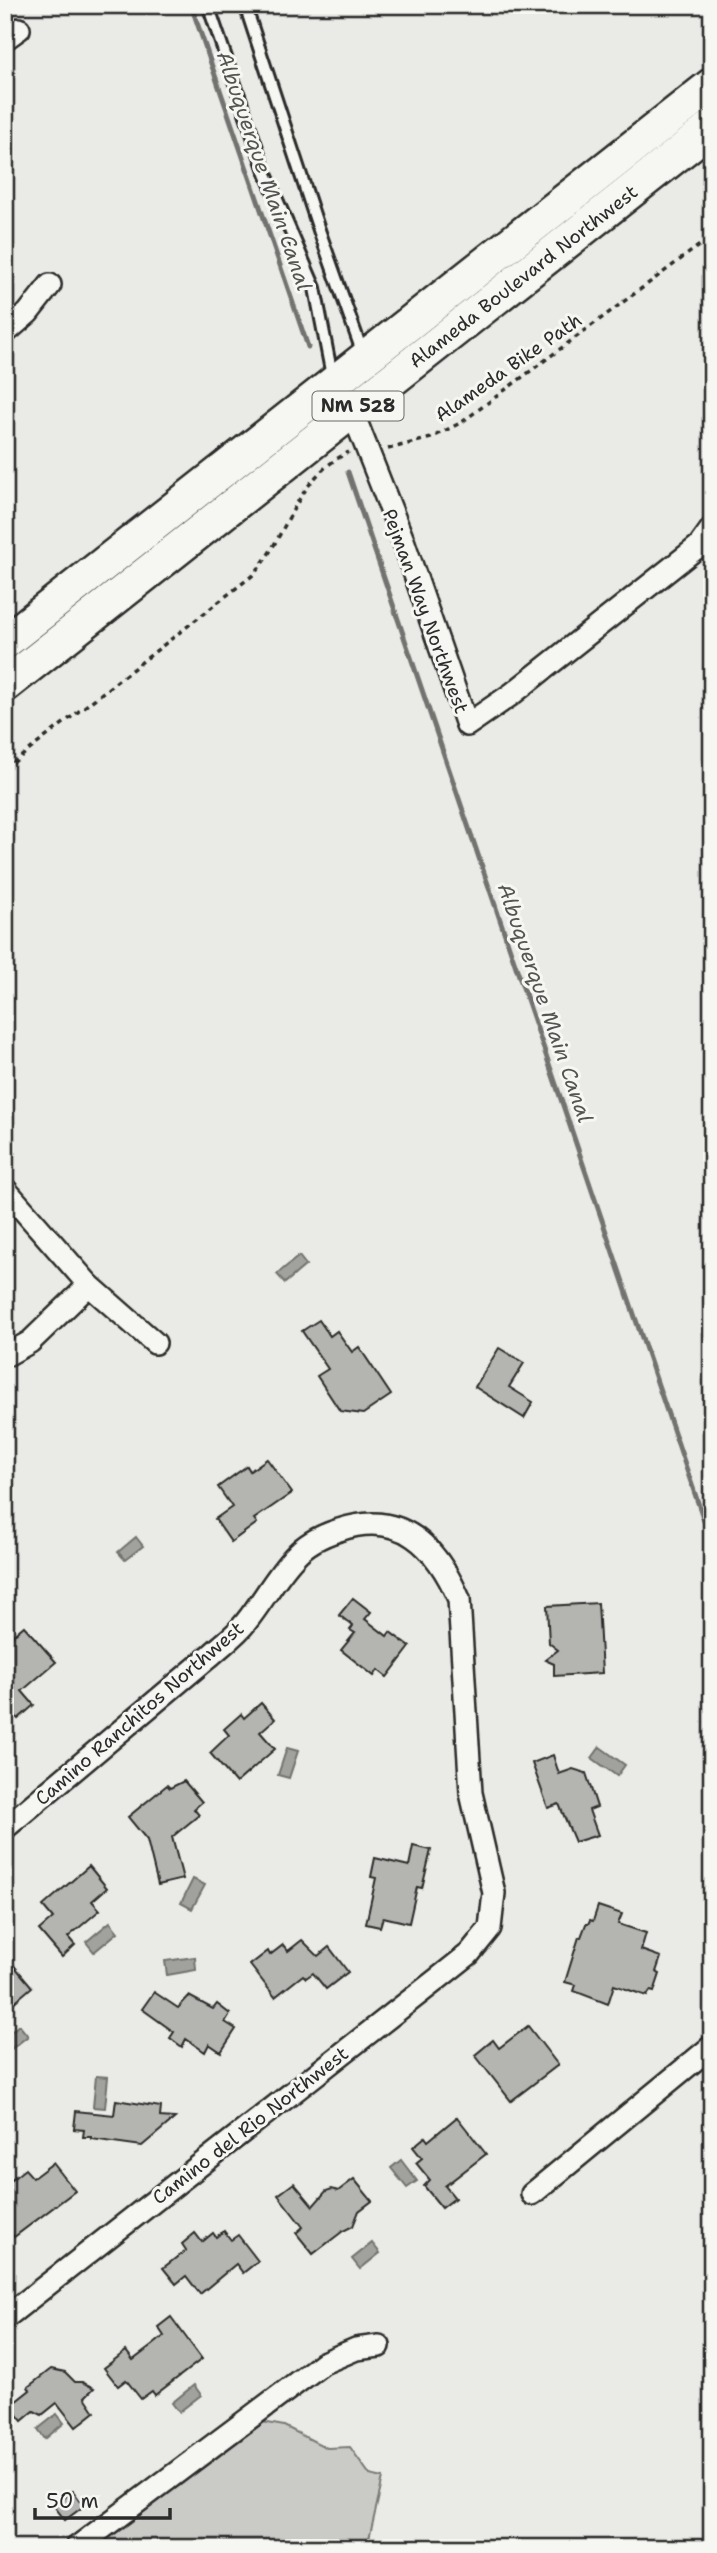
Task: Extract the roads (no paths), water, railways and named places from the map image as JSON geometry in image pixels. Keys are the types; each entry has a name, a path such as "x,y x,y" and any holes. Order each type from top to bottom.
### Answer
{"main road":[{"name":"Alameda Boulevard Northwest","path":"5,685 334,383 712,85"},
{"name":"Alameda Boulevard Northwest","path":"5,642 352,411 712,127"}],"street":[{"path":"5,333 28,313 50,285"},
{"path":"352,411 365,358"},
{"name":"Pejman Way Northwest","path":"352,411 403,540 467,725 512,694 699,547 712,528"},
{"path":"5,1189 89,1285 155,1343"},
{"path":"5,1356 30,1342 89,1285"},
{"name":"Camino Ranchitos Northwest","path":"5,1828 244,1625 294,1555 320,1536 352,1525 378,1525 405,1530 427,1546 447,1571 458,1599 471,1793 494,1893 490,1928"},
{"name":"Camino del Rio Northwest","path":"5,2318 440,1978 469,1954 490,1928"},
{"path":"532,2194 712,2046"},
{"path":"76,2548 323,2363 356,2349 379,2346"}],"lane":[{"path":"208,5 266,174 316,288 334,383"},
{"path":"245,5 315,219 365,358"}],"waterway":[{"name":"Albuquerque Main Canal","path":"191,5 308,347"},
{"name":"Albuquerque Main Canal","path":"348,472 712,1544"}]}
